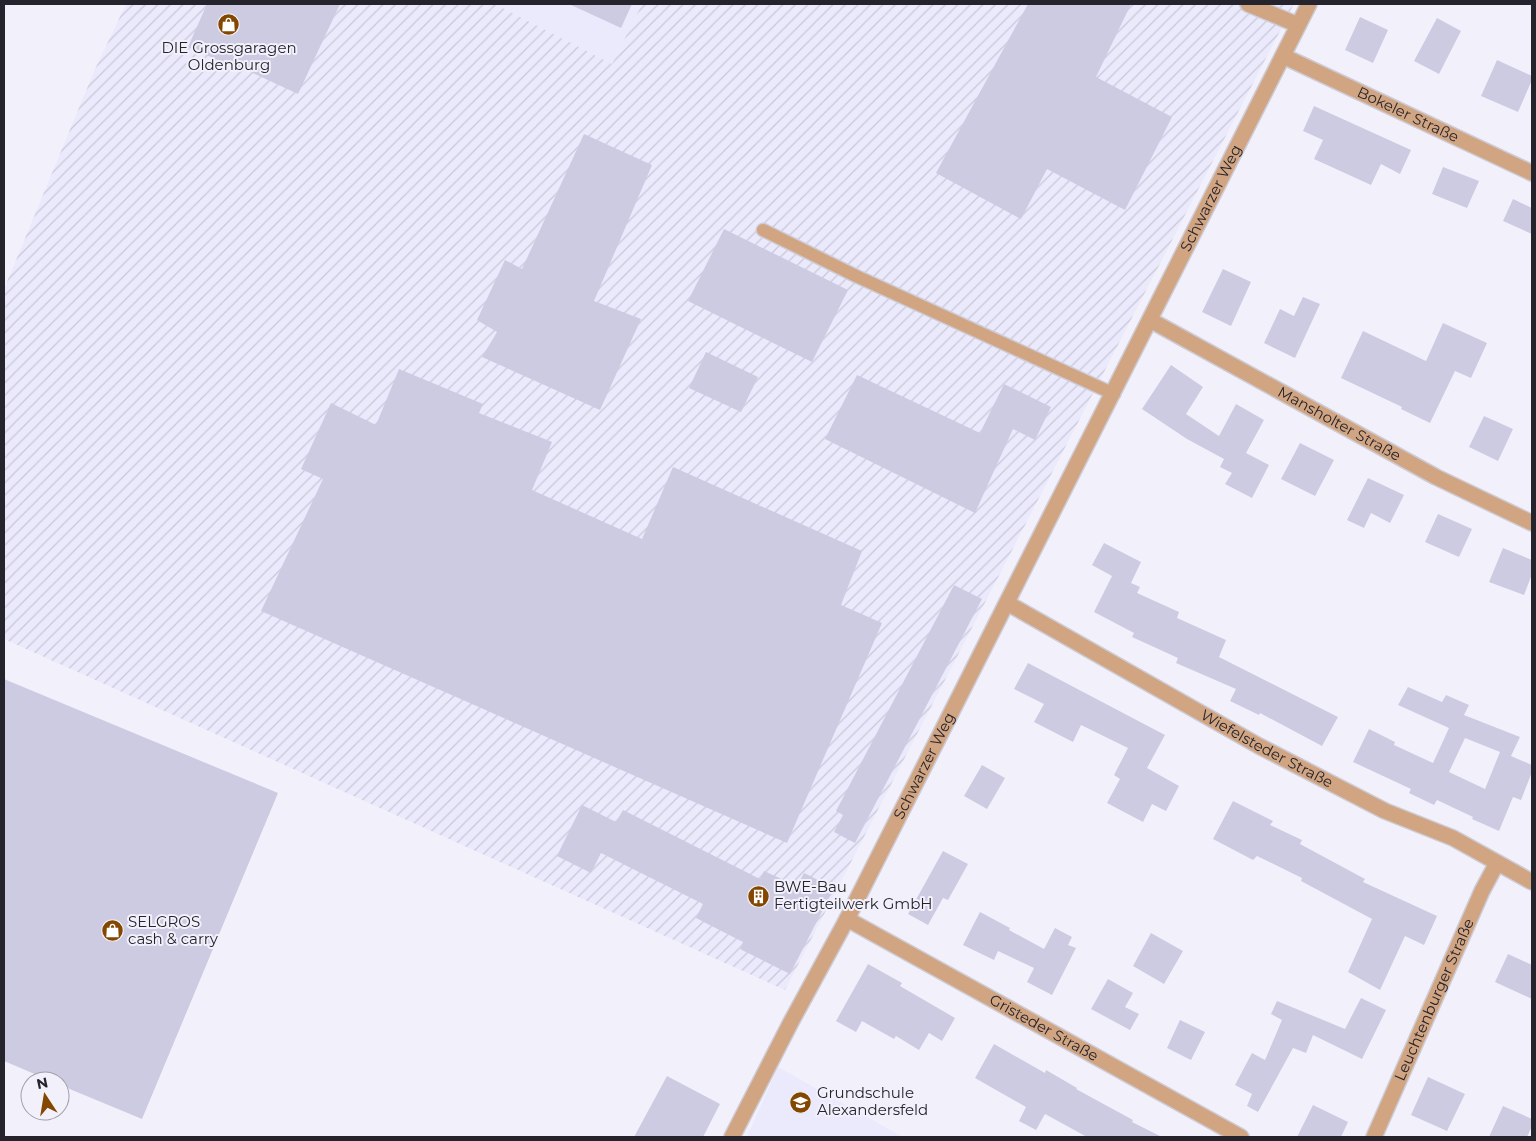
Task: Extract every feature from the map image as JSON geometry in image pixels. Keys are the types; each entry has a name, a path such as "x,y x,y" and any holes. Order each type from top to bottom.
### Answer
{"street":[{"path":"1248,4 1298,25"},
{"name":"Schwarzer Weg","path":"732,1137 847,919 1114,394 1309,4"},
{"name":"Bokeler Straße","path":"1283,56 1532,173"},
{"name":"Mansholter Straße","path":"1150,320 1436,477 1532,523"},
{"name":"Wiefelsteder Straße","path":"1007,603 1258,746 1385,810 1453,838 1532,882"},
{"name":"Leuchtenburger Straße","path":"1374,1137 1482,890 1497,863"},
{"name":"Gristeder Straße","path":"847,919 1241,1137"}],"lane":[{"path":"763,230 856,276 1114,394"}],"shaded area":[{"path":"126,4 495,4 612,64 642,4 1294,4 785,990 4,639 4,289 95,69"},
{"path":"495,4 642,4 612,64"},
{"name":"Grundschule Alexandersfeld","path":"778,1067 903,1137 747,1137"}],"building":[{"path":"207,4 340,4 298,94 242,68 241,70 188,47"},
{"path":"569,4 632,4 621,28"},
{"path":"1028,4 1131,4 1096,77 1172,117 1125,210 1047,169 1021,219 936,173"},
{"path":"1360,17 1388,30 1373,63 1345,50"},
{"path":"1437,18 1461,31 1439,74 1414,61"},
{"path":"1497,60 1532,76 1518,112 1481,96"},
{"path":"1314,106 1411,150 1400,174 1381,164 1371,185 1314,159 1323,140 1303,131"},
{"path":"584,134 652,165 594,301 641,319 600,410 482,357 497,332 477,320 505,260 522,269"},
{"path":"1443,167 1479,181 1467,208 1432,194"},
{"path":"1513,199 1532,208 1532,234 1503,221"},
{"path":"724,229 848,290 812,362 688,301"},
{"path":"1223,269 1251,282 1231,326 1202,312"},
{"path":"1303,297 1320,304 1295,358 1264,343 1280,309 1294,316"},
{"path":"1443,323 1487,343 1471,378 1455,371 1430,423 1401,409 1402,407 1341,378 1363,331 1426,361"},
{"path":"706,352 758,377 741,412 689,388"},
{"path":"1171,365 1203,387 1186,414 1219,436 1236,404 1264,420 1246,453 1269,465 1252,498 1225,484 1232,473 1220,467 1224,459 1187,439 1142,409"},
{"path":"399,369 483,404 479,413 552,442 532,490 642,539 673,467 862,551 841,605 882,623 787,843 261,611 323,479 301,469 331,403 376,425"},
{"path":"857,375 980,433 1004,384 1051,407 1035,440 1013,429 975,513 825,439"},
{"path":"1484,416 1513,429 1498,461 1469,447"},
{"path":"1300,443 1334,460 1315,496 1281,479"},
{"path":"1368,478 1404,495 1390,523 1371,513 1364,528 1347,520"},
{"path":"1438,514 1472,529 1459,557 1425,542"},
{"path":"1104,543 1141,562 1131,583 1140,587 1137,593 1179,612 1177,618 1226,640 1219,657 1338,717 1322,746 1260,713 1259,715 1230,701 1236,689 1176,663 1178,658 1132,637 1134,633 1094,612 1112,576 1092,565"},
{"path":"1503,548 1532,560 1532,574 1524,595 1489,582"},
{"path":"954,585 982,599 855,843 834,832 843,815 836,811"},
{"path":"1028,663 1165,735 1147,768 1179,786 1166,811 1152,804 1143,822 1107,803 1120,779 1114,775 1128,748 1081,725 1073,742 1034,722 1044,704 1014,689"},
{"name":"SELGROS cash & carry","path":"4,679 278,793 142,1119 70,1089 70,1071 28,1071 4,1061"},
{"path":"1408,687 1442,702 1446,695 1469,705 1464,715 1520,737 1511,756 1532,765 1532,772 1521,800 1513,797 1499,831 1437,800 1434,805 1409,793 1411,789 1353,762 1369,729 1395,742 1394,745 1433,763 1449,728 1398,705","holes":["1465,738 1500,752 1485,789 1449,772"]},
{"path":"982,765 1005,778 987,809 964,796"},
{"path":"1233,801 1273,821 1270,825 1302,840 1300,844 1365,879 1363,882 1437,916 1424,945 1405,936 1380,990 1348,972 1372,919 1301,881 1302,878 1257,856 1253,860 1213,839"},
{"name":"BWE-Bau Fertigteilwerk GmbH","path":"582,805 616,822 623,810 760,879 764,871 797,886 804,873 834,888 790,974 740,949 743,942 696,918 703,904 601,853 591,873 557,856"},
{"path":"943,851 968,864 948,900 943,898 928,925 908,914"},
{"path":"980,912 1044,949 1055,928 1072,937 1068,945 1076,948 1052,995 1027,982 1034,968 998,951 994,960 963,945"},
{"path":"1151,933 1183,951 1164,984 1133,966"},
{"path":"1508,954 1532,965 1532,999 1495,982"},
{"path":"868,964 902,983 900,986 955,1018 942,1041 929,1033 919,1050 896,1036 894,1039 862,1021 856,1032 836,1021"},
{"path":"1108,979 1133,993 1125,1007 1139,1014 1130,1030 1091,1009"},
{"path":"1361,998 1386,1010 1362,1059 1313,1035 1306,1053 1293,1048 1258,1112 1247,1106 1252,1094 1235,1085 1252,1053 1265,1060 1282,1020 1271,1014 1277,1001 1345,1029"},
{"path":"1180,1020 1205,1032 1191,1060 1167,1048"},
{"path":"994,1044 1045,1073 1046,1070 1076,1089 1133,1120 1132,1122 1162,1137 1087,1137 1045,1114 1036,1130 1019,1121 1026,1107 975,1078"},
{"path":"667,1076 720,1104 703,1137 634,1137"},
{"path":"1428,1077 1465,1094 1447,1131 1411,1115"},
{"path":"1313,1105 1348,1122 1341,1137 1297,1137"},
{"path":"1503,1106 1532,1119 1532,1126 1527,1137 1489,1137"}],"place":[{"name":"DIE Grossgaragen Oldenburg","path":"229,25"},
{"name":"BWE-Bau Fertigteilwerk GmbH","path":"758,896"},
{"name":"SELGROS cash & carry","path":"112,931"},
{"name":"Grundschule Alexandersfeld","path":"801,1102"}]}
